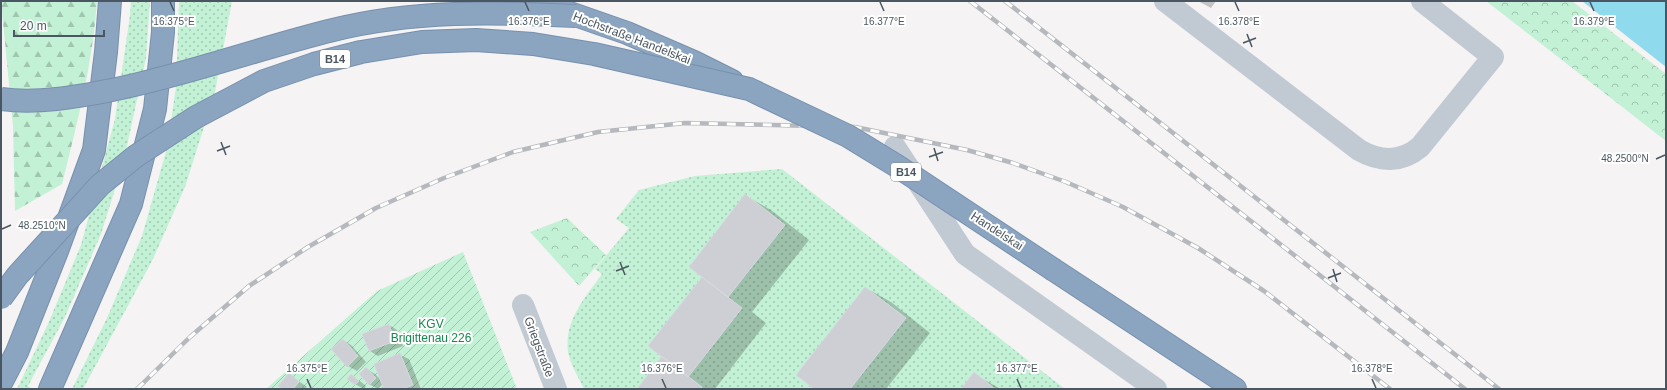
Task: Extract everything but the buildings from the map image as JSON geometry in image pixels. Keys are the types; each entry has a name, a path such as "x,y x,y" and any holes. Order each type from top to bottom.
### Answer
{"highway":[{"path":"1,383 17,352 55,258 94,150 106,52 110,1"},
{"path":"51,387 131,204 155,109 163,32 163,1"},
{"name":"Hochstraße Handelskai","path":"535,1 626,33 694,62 749,89"},
{"path":"1,99 44,100 86,95 124,88 182,74 272,46 335,29 392,19 443,14 504,12 576,16"},
{"name":"B14","path":"1,298 17,276 100,185 136,156 196,117 257,85 314,64 361,52 422,42 476,40 533,44 594,54 749,89"},
{"name":"Handelskai","path":"749,89 848,136 897,166 1235,389"}],"street":[{"path":"1165,1 1359,150 1370,156 1393,160 1403,158 1420,148 1493,57 1422,1"},
{"path":"895,147 965,254 1156,389"},
{"name":"Griegstraße","path":"524,305 556,389"}],"green space":[{"path":"1,1 97,1 88,70 79,116 62,184 15,211 13,126"},
{"path":"131,1 150,1 146,58 124,160 101,234 65,317 28,386 32,389 17,389 48,324 81,245 115,119"},
{"path":"179,1 232,1 215,92 185,187 152,261 83,389 72,389 107,318 142,236 167,148 176,87"},
{"path":"1486,1 1572,1 1666,74 1666,141"},
{"path":"782,169 1065,389 584,389 569,357 569,330 577,310 602,274 595,269 629,228 616,219 639,190 695,176"},
{"path":"567,218 606,255 579,286 530,232"},
{"name":"KGV Brigittenau 226","path":"463,252 517,389 266,389 377,291"}],"water":[{"path":"1582,1 1666,1 1666,67"}],"railway":[{"path":"970,1 1465,389"},
{"path":"1005,1 1499,389"},
{"path":"137,389 190,337 249,286 308,247 376,208 444,178 513,152 598,132 685,123 855,127 967,150 1013,163 1066,182 1123,207 1198,248 1264,291 1390,389"}]}
